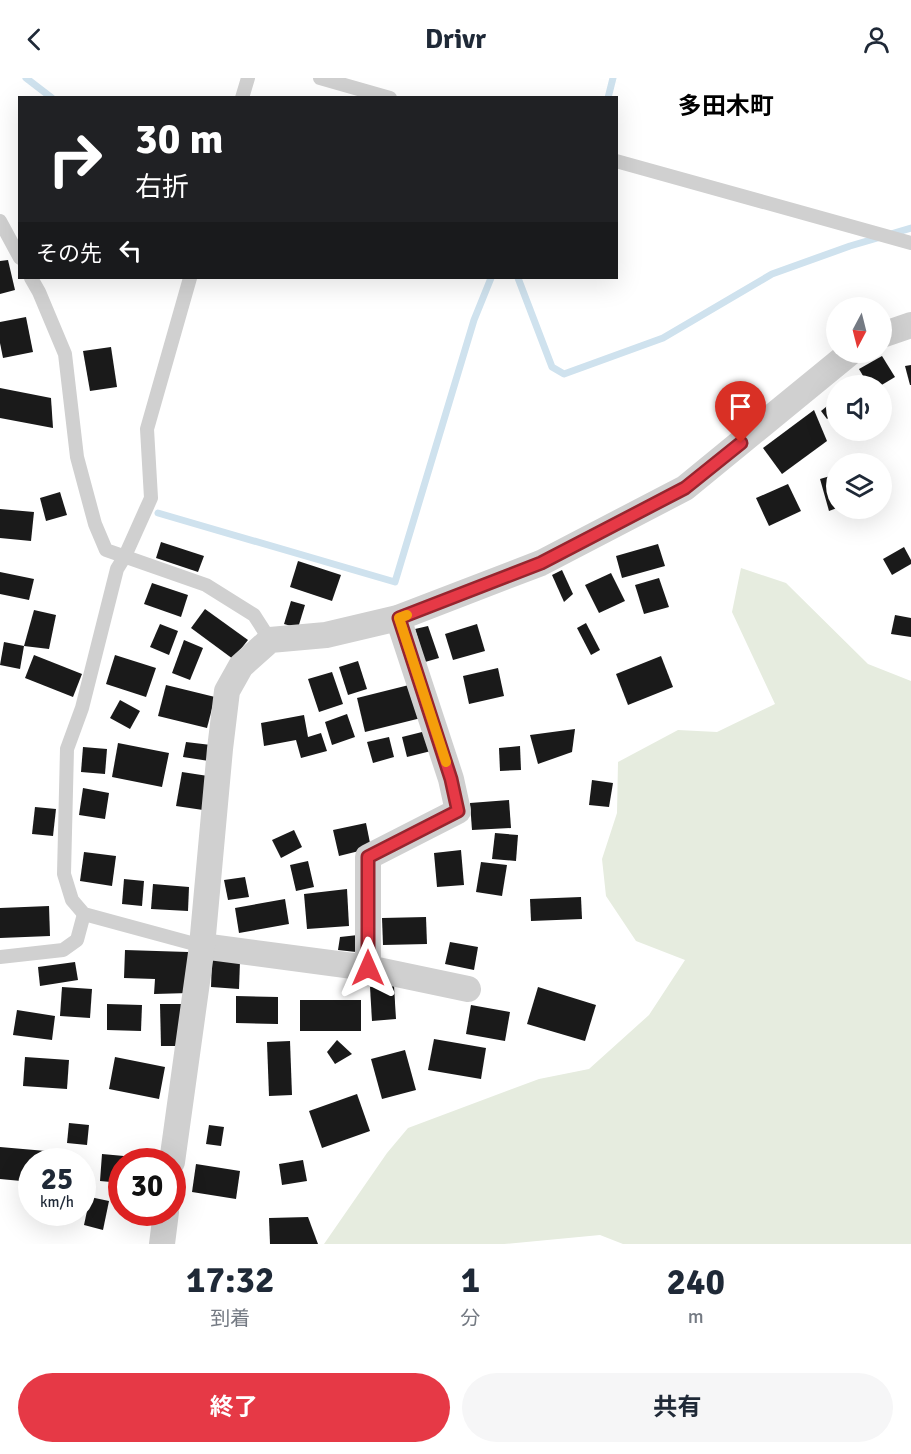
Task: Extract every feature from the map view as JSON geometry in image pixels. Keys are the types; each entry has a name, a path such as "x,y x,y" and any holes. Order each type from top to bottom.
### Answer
{"street":[{"path":"892,332 911,325"},
{"path":"174,1148 202,946 227,691 241,666 270,640 326,635 399,618 541,563 685,488 838,363"},
{"path":"368,968 368,857 458,811 451,779 399,618"},
{"path":"202,946 368,968 468,989"},
{"path":"162,1244 164,1226"}],"lane":[{"path":"243,96 248,78"},
{"path":"320,78 383,96"},
{"path":"618,162 911,243"},
{"path":"0,221 18,254"},
{"path":"32,279 65,354 77,457 95,524 106,549 206,585 254,615 270,640"},
{"path":"190,279 147,429 151,498 117,569 82,708 67,749 64,874 72,900 84,914 202,946"},
{"path":"0,957 63,950 77,940 84,914"}],"shaded area":[{"path":"741,568 786,583 868,664 911,681 911,1244 623,1244 600,1235 504,1244 324,1244 387,1153 408,1128 539,1079 589,1069 649,1015 685,960 636,941 606,896 602,859 617,813 618,762 678,730 717,732 775,704 732,612"}],"building":[{"path":"8,260 15,290 0,294 0,261"},
{"path":"26,317 33,352 3,358 0,322"},
{"path":"111,347 117,387 90,391 83,351"},
{"path":"870,363 886,363 895,377 892,379 892,375 863,375 859,369"},
{"path":"911,365 911,385 910,385 905,366"},
{"path":"0,388 51,398 53,428 0,418"},
{"path":"826,407 826,418 821,411"},
{"path":"814,410 827,441 782,474 763,448"},
{"path":"826,477 826,500 820,479"},
{"path":"788,484 801,511 769,526 756,498"},
{"path":"60,492 67,515 46,521 40,498"},
{"path":"0,509 34,512 31,541 0,538"},
{"path":"161,542 204,556 198,572 156,558"},
{"path":"658,544 665,566 622,578 616,556"},
{"path":"904,547 911,564 892,575 883,559"},
{"path":"298,561 341,575 332,601 290,587"},
{"path":"562,570 573,594 564,602 552,575"},
{"path":"0,572 34,579 29,600 0,594"},
{"path":"611,573 625,601 599,613 585,585"},
{"path":"659,578 669,607 644,614 635,585"},
{"path":"152,583 188,595 181,617 144,604"},
{"path":"291,601 305,605 298,628 284,624"},
{"path":"205,609 248,640 233,659 191,628"},
{"path":"34,610 56,615 49,649 24,646"},
{"path":"895,615 911,618 911,637 891,634"},
{"path":"586,623 600,650 591,655 577,628"},
{"path":"160,624 178,631 169,655 150,647"},
{"path":"477,624 485,651 453,660 445,634"},
{"path":"428,626 439,658 425,662 415,629"},
{"path":"184,640 203,648 190,680 172,673"},
{"path":"4,642 24,646 20,669 0,665"},
{"path":"34,655 82,674 73,697 25,678"},
{"path":"115,655 156,668 146,697 106,684"},
{"path":"661,656 673,687 628,705 616,674"},
{"path":"358,661 367,689 348,695 339,667"},
{"path":"498,668 504,696 469,704 463,676"},
{"path":"332,672 343,704 319,712 308,679"},
{"path":"413,684 421,718 365,732 357,698"},
{"path":"166,685 215,697 207,728 158,716"},
{"path":"120,700 140,711 130,729 110,718"},
{"path":"347,714 355,737 332,745 325,722"},
{"path":"304,715 308,737 321,733 327,751 301,758 296,740 264,746 261,723"},
{"path":"575,729 572,752 538,764 530,735"},
{"path":"426,731 431,751 407,757 402,737"},
{"path":"389,737 394,757 373,763 367,742"},
{"path":"186,742 211,745 209,761 183,757"},
{"path":"118,743 169,753 162,787 112,777"},
{"path":"520,746 521,770 500,771 499,748"},
{"path":"83,747 107,749 105,774 81,772"},
{"path":"182,772 208,776 203,810 176,806"},
{"path":"592,780 613,783 609,807 589,805"},
{"path":"83,788 109,793 105,819 79,815"},
{"path":"509,800 511,828 472,830 470,803"},
{"path":"35,807 56,809 53,836 32,834"},
{"path":"366,823 371,848 339,856 333,830"},
{"path":"294,830 302,847 281,858 272,840"},
{"path":"495,833 518,835 516,861 492,859"},
{"path":"461,850 464,885 437,887 434,853"},
{"path":"84,852 116,856 112,886 80,881"},
{"path":"308,861 314,887 296,891 290,865"},
{"path":"481,862 507,865 502,896 476,892"},
{"path":"245,877 249,897 228,900 224,880"},
{"path":"124,879 144,881 142,906 122,904"},
{"path":"153,884 189,887 188,911 151,909"},
{"path":"347,889 349,926 307,929 304,894"},
{"path":"581,897 582,919 531,921 530,899"},
{"path":"285,899 289,924 239,933 235,908"},
{"path":"49,906 50,936 0,938 0,908"},
{"path":"426,917 427,944 383,945 382,918"},
{"path":"358,935 356,952 338,950 340,937"},
{"path":"450,942 478,947 474,970 445,964"},
{"path":"125,950 188,952 189,993 154,994 155,979 124,978"},
{"path":"212,960 240,961 239,989 211,987"},
{"path":"75,962 78,980 40,986 38,967"},
{"path":"394,986 396,1019 372,1021 370,987"},
{"path":"62,987 92,989 90,1018 60,1016"},
{"path":"538,987 596,1005 585,1041 527,1024"},
{"path":"236,996 278,997 278,1024 236,1023"},
{"path":"300,1000 361,1000 361,1031 300,1031"},
{"path":"107,1004 142,1005 141,1031 107,1030"},
{"path":"160,1004 187,1004 188,1046 161,1046"},
{"path":"471,1005 510,1012 505,1041 466,1034"},
{"path":"17,1010 55,1016 52,1040 13,1035"},
{"path":"434,1039 486,1048 481,1079 428,1070"},
{"path":"337,1040 352,1054 335,1064 327,1052"},
{"path":"290,1041 292,1095 269,1096 267,1042"},
{"path":"405,1050 416,1090 382,1099 371,1059"},
{"path":"25,1057 69,1060 67,1089 23,1086"},
{"path":"115,1057 165,1067 159,1099 109,1089"},
{"path":"357,1094 370,1131 322,1148 309,1111"},
{"path":"69,1123 89,1125 87,1145 67,1143"},
{"path":"209,1125 224,1127 221,1146 206,1144"},
{"path":"0,1147 18,1149 18,1181 0,1179"},
{"path":"102,1154 108,1155 108,1182 100,1181"},
{"path":"303,1160 307,1181 282,1185 279,1164"},
{"path":"196,1164 240,1171 236,1199 192,1192"},
{"path":"96,1198 108,1201 103,1230 88,1226 96,1226"},
{"path":"308,1217 318,1244 270,1244 269,1218"}],"waterway":[{"path":"26,78 49,96"},
{"path":"608,96 613,78"},
{"path":"518,279 552,367 564,374 663,338 772,274 850,246 911,228"},
{"path":"158,513 395,582 474,320 491,279"}],"slow traffic":[{"path":"407,615 399,618 446,762"}],"district":[{"name":"多田木町","path":"726,106"}],"route":[{"path":"368,968 368,857 458,811 451,779 399,618 541,563 685,488 741,443"}]}
